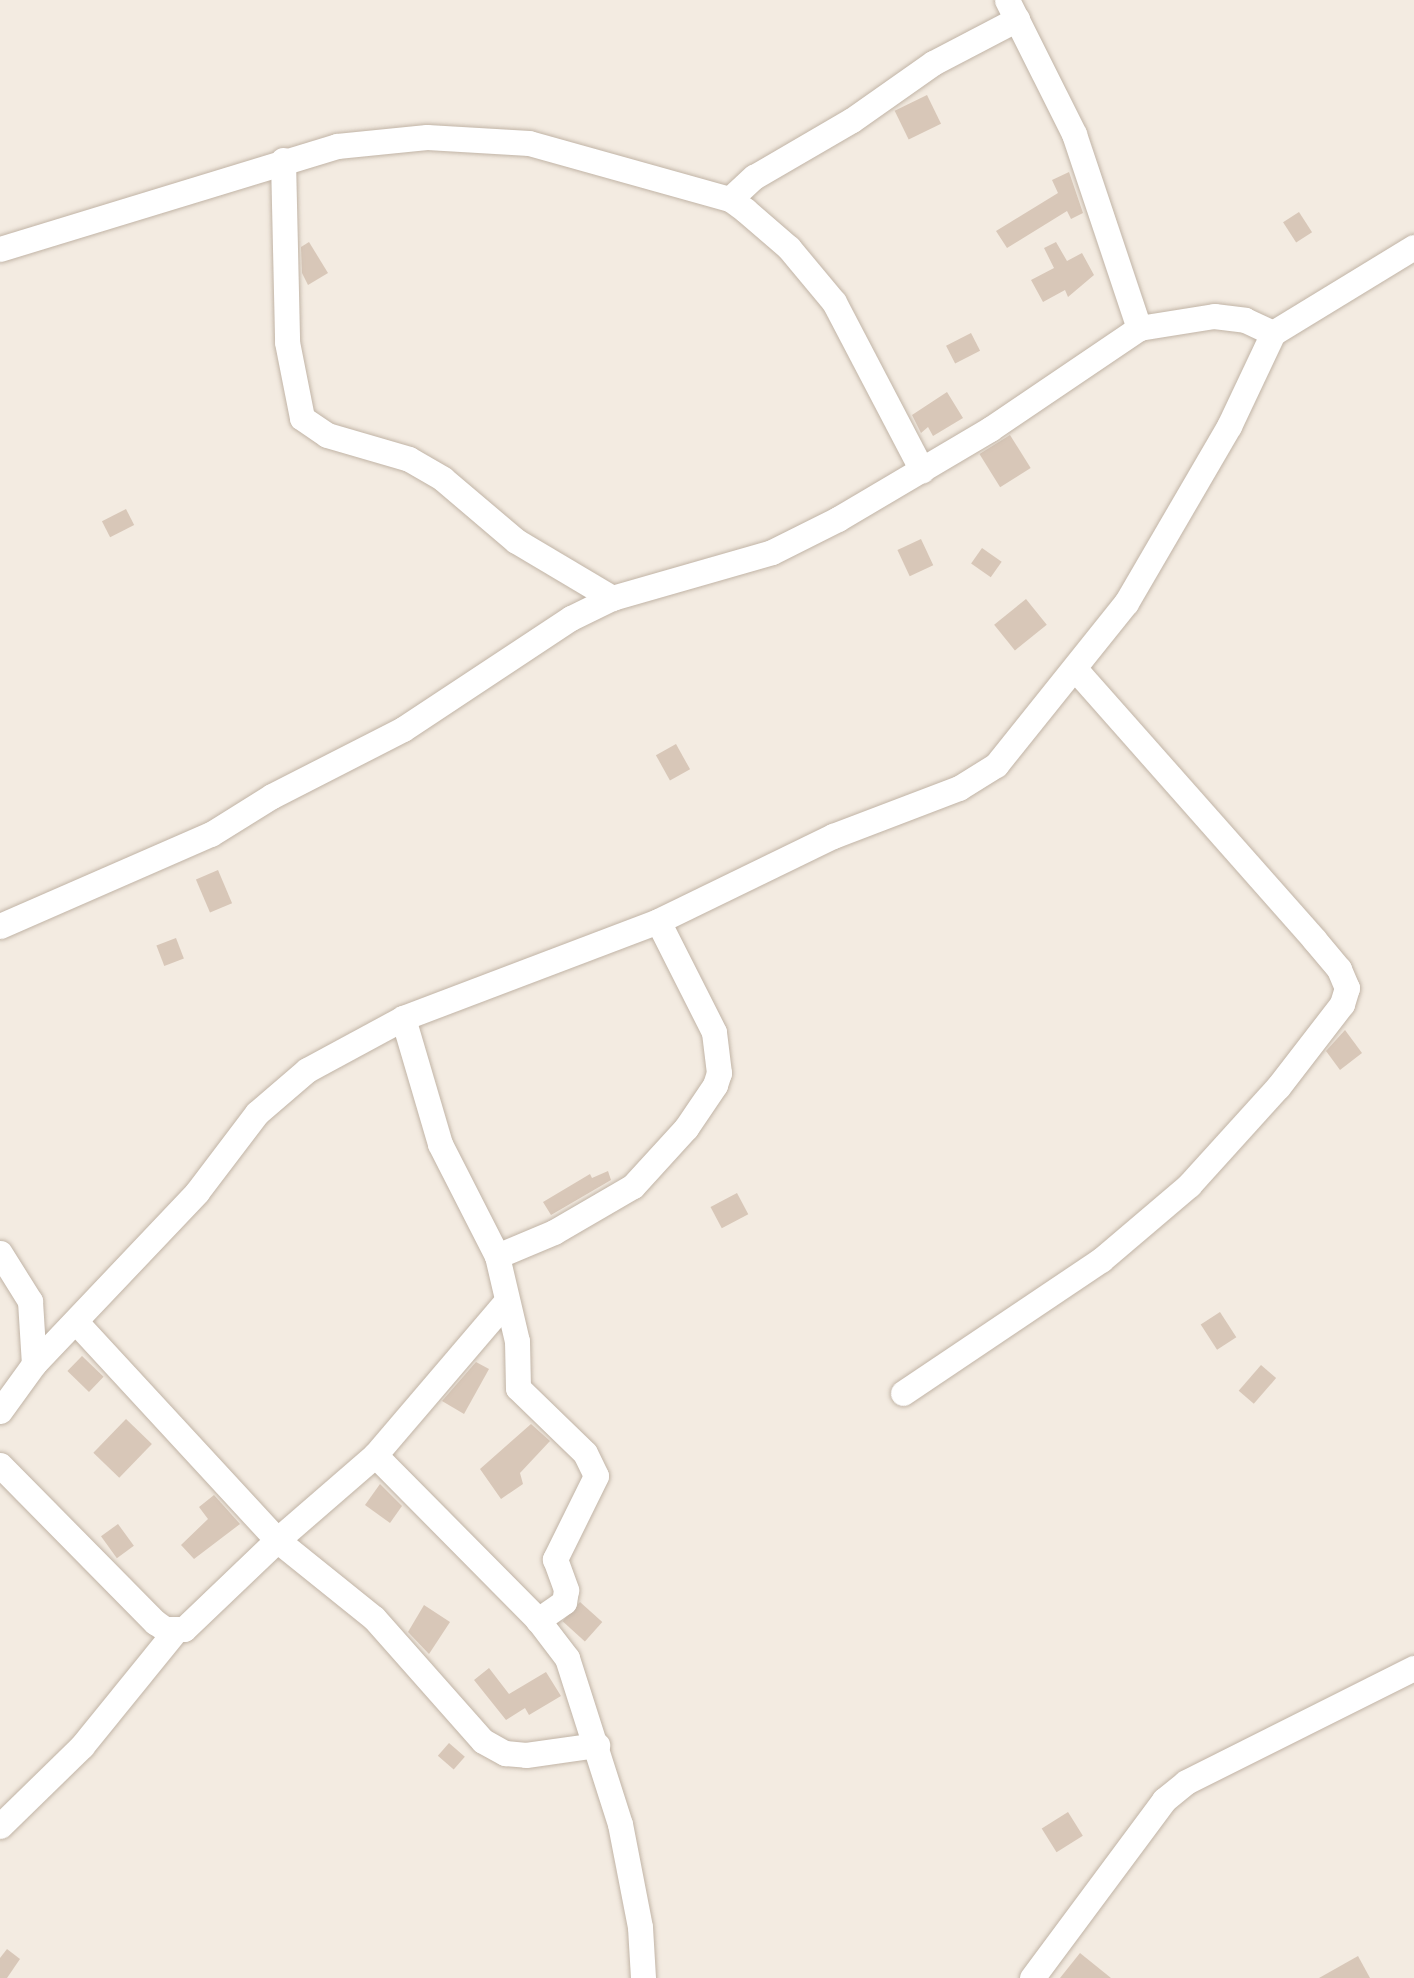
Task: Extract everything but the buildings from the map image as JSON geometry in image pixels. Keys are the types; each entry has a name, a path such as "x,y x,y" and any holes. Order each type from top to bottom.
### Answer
{"street":[{"path":"730,199 754,178 852,120 1012,10 1074,134 1139,328"},
{"path":"0,249 283,160 348,144 478,138 529,143 730,199 789,248 834,302 922,470"},
{"path":"283,160 288,342 302,418 328,435 409,459 442,478 516,540 612,598"},
{"path":"0,1411 34,1364 198,1192 230,1145 280,1089 332,1054 403,1018 658,922 833,836 978,780 996,765 1076,670 1126,603 1229,426 1272,333 1414,247"},
{"path":"0,926 174,853 403,729 571,618 612,598 772,552 922,470 1139,328 1214,316 1245,320 1272,333"},
{"path":"903,1393 1101,1260 1190,1185 1278,1087 1342,1004 1348,988 1314,939 1076,670"},
{"path":"498,1256 554,1232 634,1186 686,1128 715,1085 720,1073 714,1032 658,922"},
{"path":"403,1018 440,1144 498,1256 505,1302 517,1341 518,1388 585,1453 596,1476 587,1503 555,1559 566,1590 564,1602 538,1620"},
{"path":"0,1252 30,1301 34,1364"},
{"path":"0,1826 82,1746 175,1631 193,1625 277,1540 375,1455 505,1302"},
{"path":"76,1322 277,1540 374,1618 484,1740 504,1753 526,1755 597,1745"},
{"path":"375,1455 538,1620 566,1658 597,1745 634,1884 643,1978"},
{"path":"0,1464 155,1622 175,1631"},
{"path":"1032,1978 1158,1808 1186,1782 1414,1668"}]}
